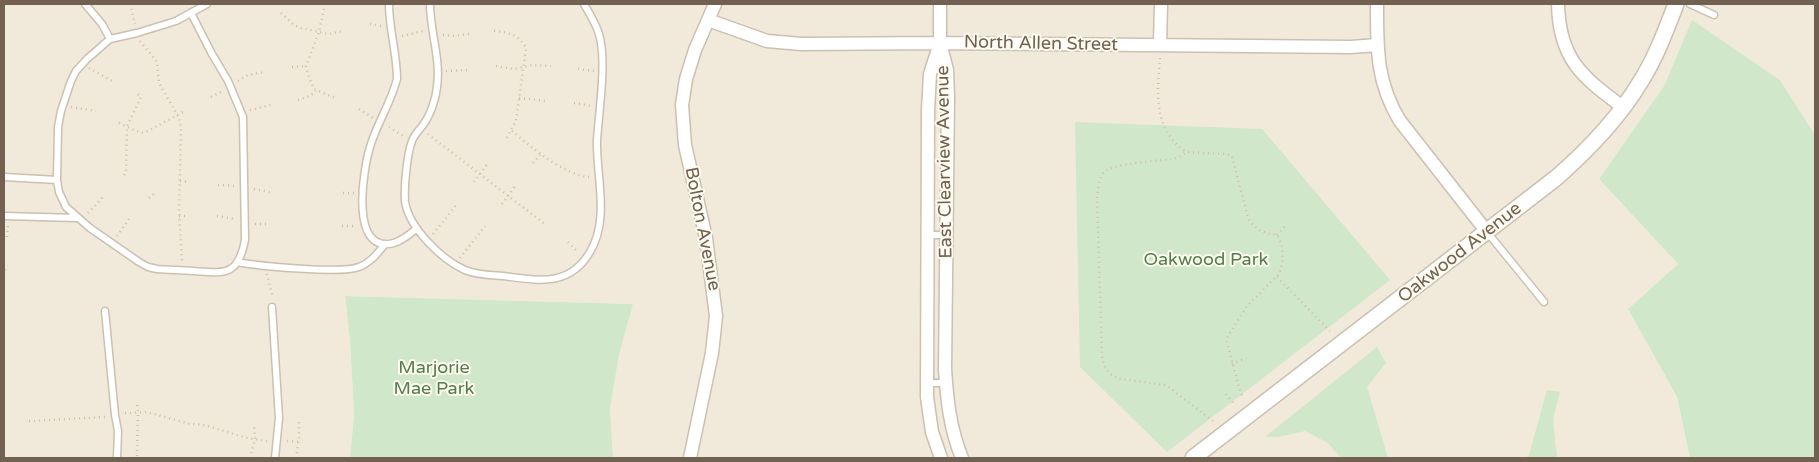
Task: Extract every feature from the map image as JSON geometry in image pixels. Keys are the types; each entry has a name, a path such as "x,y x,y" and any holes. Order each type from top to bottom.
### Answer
{"street":[{"name":"Bolton Avenue","path":"690,458 712,353 716,316 706,238 685,145 682,105 686,79 695,50 715,4"},
{"path":"940,4 940,43"},
{"path":"1160,4 1160,51"},
{"path":"1377,4 1377,45 1380,72 1385,91 1393,108 1400,121 1487,232"},
{"path":"1558,4 1560,32 1565,47 1576,67 1594,86 1624,108"},
{"name":"Oakwood Avenue","path":"1193,458 1487,232 1584,154 1624,108 1642,80 1676,4"},
{"name":"North Allen Street","path":"708,20 767,41 801,44 940,43 1160,51 1377,45"},
{"name":"East Clearview Avenue","path":"940,43 930,74 928,110 927,383 932,432 940,458"},
{"name":"East Clearview Avenue","path":"940,43 947,70 947,402 954,440 962,458"}],"lane":[{"path":"86,4 102,24 110,39"},
{"path":"191,13 228,81 242,113 245,240 240,257 231,269 220,273 148,267 79,219 66,207 62,200 57,180 58,127 62,106 70,81 82,64 110,39 176,21 207,4"},
{"path":"389,4 398,79 369,148 363,205 365,226 369,237 378,244 402,240 416,229"},
{"path":"430,4 438,86 425,122 414,137 408,157 405,202 416,229 427,241 456,265 472,272 552,280 573,271 585,259 594,244 600,222 597,158 603,60 600,34 584,4"},
{"path":"1690,4 1714,15"},
{"path":"4,177 57,180"},
{"path":"4,216 79,219"},
{"path":"1487,232 1544,302"},
{"path":"928,235 947,235"},
{"path":"236,262 264,266 341,270 358,268 367,263 385,244"},
{"path":"272,307 279,418 275,458"},
{"path":"105,311 114,415 118,431 117,458"},
{"path":"927,383 946,383"}],"path":[{"path":"130,4 139,41 156,62 159,83 178,114 181,128 179,216 182,270"},
{"path":"325,4 319,32 306,66 308,76 316,91 335,98"},
{"path":"281,14 294,25 319,32 328,34 343,31"},
{"path":"370,24 404,36 424,30 452,36 469,34"},
{"path":"494,31 507,32 522,41 526,48 516,121 505,141"},
{"path":"1160,51 1157,101 1159,113 1172,139 1186,152 1231,155 1250,222 1262,232 1277,235"},
{"path":"82,64 112,81"},
{"path":"292,67 306,66"},
{"path":"496,66 514,68 523,66 551,66"},
{"path":"578,69 602,73"},
{"path":"438,72 471,70"},
{"path":"298,100 310,96 316,91"},
{"path":"124,175 126,172 127,126 141,97 134,92"},
{"path":"519,98 547,101"},
{"path":"574,103 600,107"},
{"path":"242,113 270,105"},
{"path":"62,106 96,111"},
{"path":"359,109 407,138 428,134 546,225"},
{"path":"119,123 144,133 185,111"},
{"path":"512,131 540,155 562,167 586,177 598,176"},
{"path":"1186,152 1174,159 1112,167 1106,170 1101,177 1097,199 1102,361 1113,377 1166,386 1213,421"},
{"path":"534,163 540,155"},
{"path":"474,182 488,163"},
{"path":"180,181 190,182"},
{"path":"502,204 516,184"},
{"path":"149,198 154,194"},
{"path":"79,219 104,196"},
{"path":"427,241 457,204"},
{"path":"179,216 189,216"},
{"path":"112,243 129,219"},
{"path":"1277,235 1286,225"},
{"path":"342,226 365,226"},
{"path":"456,265 485,226"},
{"path":"1243,398 1227,342 1229,335 1247,306 1277,277 1282,267 1281,243 1277,235"},
{"path":"568,242 585,259"},
{"path":"264,266 273,296 272,307"},
{"path":"4,275 6,267"},
{"path":"1277,277 1330,331"},
{"path":"1232,364 1246,358"},
{"path":"1226,394 1234,404"},
{"path":"137,405 137,458"},
{"path":"125,413 147,412 190,424 205,425 267,441"},
{"path":"29,421 106,417"},
{"path":"296,458 299,442 299,422"},
{"path":"250,458 255,439 254,424"},
{"path":"287,441 299,442"}],"shaded area":[{"path":"4,4 1815,4 1815,135 1780,80 1692,21 1664,86 1599,179 1678,264 1628,309 1677,397 1690,458 613,458 610,409 619,355 633,304 345,296 350,341 354,414 350,458 4,458"}],"green space":[{"path":"1692,20 1780,80 1815,135 1815,458 1690,458 1677,397 1628,309 1678,264 1599,179 1664,86"},
{"name":"Oakwood Park","path":"1075,122 1262,129 1390,280 1167,452 1080,367"},
{"name":"Marjorie Mae Park","path":"345,296 633,304 619,355 610,409 613,458 350,458 354,414 350,341"},
{"path":"1377,347 1386,363 1367,387 1388,458 1341,458 1328,443 1305,431 1278,437 1265,437"},
{"path":"1547,390 1560,392 1553,418 1557,458 1525,458 1529,455"}]}
